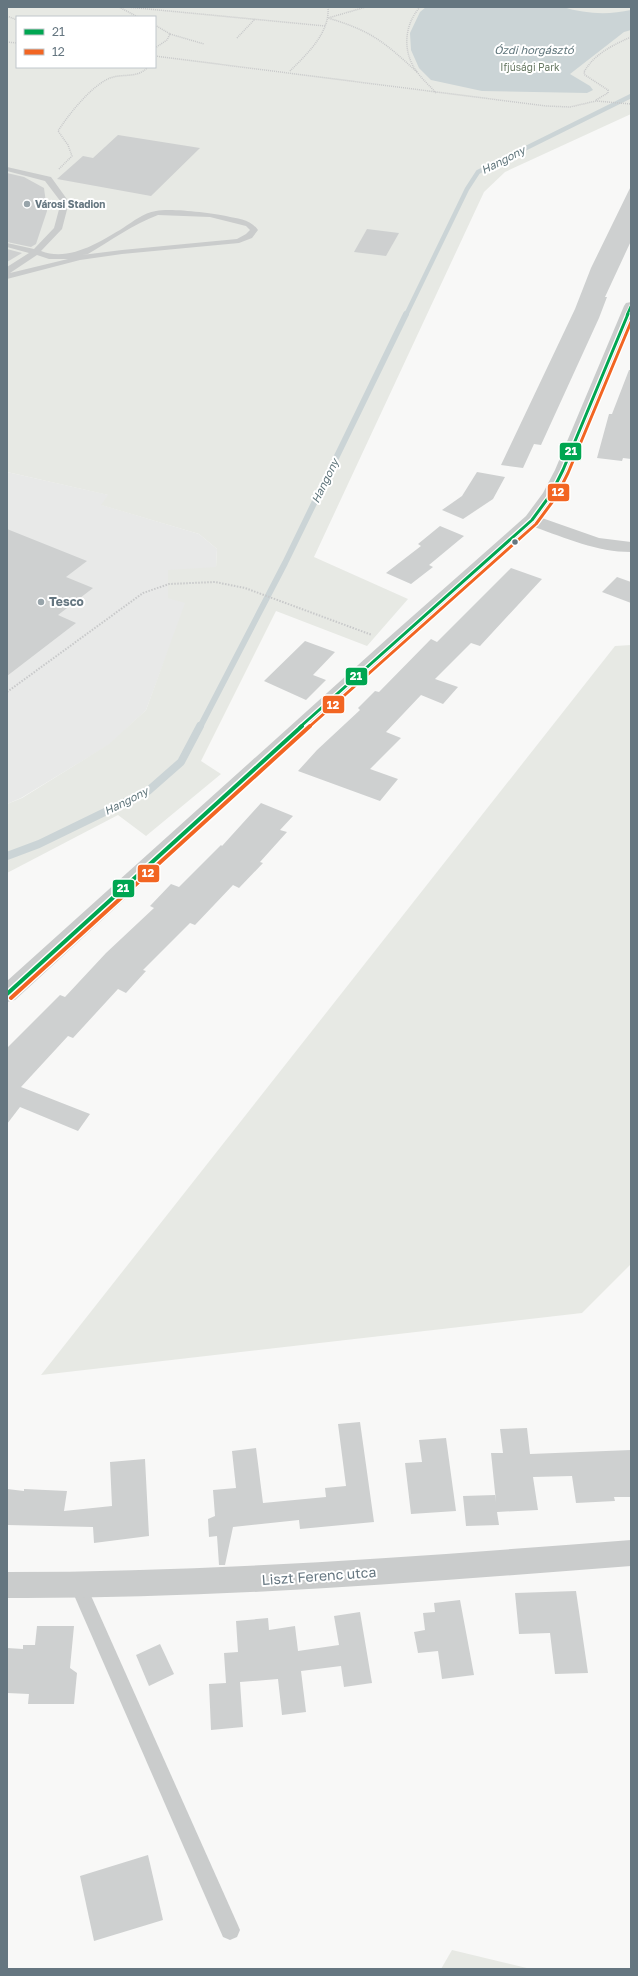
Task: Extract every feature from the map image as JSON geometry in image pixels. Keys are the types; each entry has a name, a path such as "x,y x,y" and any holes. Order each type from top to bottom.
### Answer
{"street":[{"path":"7,994 394,642 532,520 551,494 631,306"},
{"path":"532,520 601,543 615,546 631,546"},
{"name":"Liszt Ferenc utca","path":"7,1585 78,1586 283,1579 631,1553"}],"lane":[{"path":"7,169 48,179 66,202 58,229 36,252 7,272"},
{"path":"7,245 36,252 49,257 68,256 85,252 125,230 141,219 157,212 210,214 249,224 254,230 249,236 239,241 122,252 80,258 7,276"},
{"path":"78,1586 230,1930"}],"path":[{"path":"119,7 136,16"},
{"path":"127,7 325,26"},
{"path":"290,72 313,47 328,18 328,7"},
{"path":"328,18 366,7"},
{"path":"417,72 412,61 406,36 409,22 414,12 420,7"},
{"path":"328,18 349,24 369,33 388,45 417,72 436,93"},
{"path":"237,38 255,19"},
{"path":"156,26 170,34 204,44"},
{"path":"156,47 167,40 170,34"},
{"path":"156,56 290,72 436,93 546,106 570,107 596,101 608,93 604,87 585,75 584,72 602,52 631,37"},
{"path":"48,179 72,156 68,145 58,131 70,112 104,82 115,77 136,76 147,68"},
{"path":"596,101 631,104"},
{"path":"7,692 143,594 158,586 169,584 215,582 245,588 394,642"}],"shaded area":[{"path":"7,472 109,495 102,505 199,534 217,549 216,567 186,603 146,710 110,744 21,798 7,804"}],"green space":[{"name":"Ifjúsági Park","path":"7,7 631,7 631,114 505,172 484,192 314,557 408,599 367,646 276,611 201,761 221,774 146,836 118,815 7,873 7,804 22,798 109,744 146,710 185,603 168,598 168,570 216,567 217,549 199,534 101,505 108,495 7,472"},
{"path":"631,645 631,1264 582,1313 41,1375 615,646"},
{"path":"452,1950 531,1969 441,1969"}],"water":[{"name":"Ózdi horgásztó","path":"426,7 563,7 597,13 614,13 631,10 631,30 624,32 570,74 590,86 593,90 587,93 482,91 431,80 419,68 411,50 410,33 420,12"}],"building":[{"path":"118,135 200,148 151,196 57,179 83,156 93,158"},
{"name":"Városi Stadion","path":"7,173 24,177 44,188 47,211 36,244 31,247 7,242"},
{"path":"631,186 631,241 605,297 607,297 599,318 541,445 534,444 523,468 501,465 575,309 591,268"},
{"path":"367,229 399,233 386,256 354,252"},
{"path":"7,249 22,253 7,262"},
{"path":"629,370 631,370 631,459 623,458 622,461 597,458 609,414 612,414"},
{"path":"477,472 505,477 493,499 463,519 442,510 462,496"},
{"path":"440,526 464,536 429,565 433,567 411,584 386,573 421,546 418,544"},
{"name":"Tesco","path":"7,529 87,561 66,577 93,588 58,615 76,623 7,676"},
{"path":"511,568 542,579 480,646 471,643 435,679 458,687 443,704 421,695 386,732 401,738 370,769 398,779 380,801 298,771 317,750 360,710 358,708 375,691 379,692 431,639 437,642"},
{"path":"617,577 631,582 631,603 602,592"},
{"path":"305,641 335,652 313,675 326,680 306,700 264,681"},
{"path":"261,803 293,816 280,830 287,832 260,862 263,863 239,888 233,885 195,925 190,923 143,970 146,971 126,993 118,989 73,1038 68,1036 21,1087 90,1114 78,1131 20,1107 7,1124 7,1048 60,995 65,997 106,953 154,908 150,906 171,884 179,887 221,845 222,846"},
{"path":"360,1422 374,1522 300,1529 299,1520 233,1527 225,1565 219,1565 217,1536 209,1537 208,1519 215,1516 213,1490 236,1488 232,1451 256,1448 263,1503 326,1497 325,1488 346,1486 338,1424"},
{"path":"527,1428 530,1454 631,1450 631,1497 614,1497 615,1501 576,1503 572,1476 533,1477 538,1510 497,1512 499,1525 466,1526 463,1496 495,1495 496,1502 491,1453 503,1453 500,1429"},
{"path":"446,1438 456,1511 411,1514 405,1463 422,1462 419,1440"},
{"path":"145,1459 149,1536 94,1543 93,1527 7,1525 7,1489 24,1491 24,1489 67,1491 64,1511 112,1506 110,1462"},
{"path":"576,1591 588,1673 555,1674 550,1633 519,1634 515,1593"},
{"path":"460,1600 474,1675 442,1679 438,1651 418,1653 414,1632 425,1630 423,1613 435,1612 434,1603"},
{"path":"360,1612 372,1683 344,1687 341,1666 301,1671 306,1712 282,1715 278,1679 240,1682 243,1727 211,1730 209,1684 226,1683 224,1653 238,1652 236,1621 268,1618 269,1630 295,1626 298,1651 339,1645 334,1616"},
{"path":"37,1626 74,1626 70,1668 77,1673 74,1704 28,1704 29,1694 7,1693 7,1648 23,1649 23,1645 35,1645"},
{"path":"160,1644 174,1674 149,1686 136,1655"},
{"path":"148,1855 163,1920 94,1941 80,1876"}],"waterway":[{"name":"Hangony","path":"406,315 467,189 478,172 631,96"},
{"name":"Hangony","path":"200,727 285,563 406,314"},
{"name":"Hangony","path":"7,856 39,844 148,791 181,762 200,726"}],"transit line":[{"name":"21","path":"7,994 394,642 532,520 551,494 563,470 631,306"},
{"name":"12","path":"11,998 398,646 536,524 556,497 568,473 631,322"}],"place":[{"name":"Városi Stadion","path":"27,204"},
{"name":"Tesco","path":"41,602"}]}
